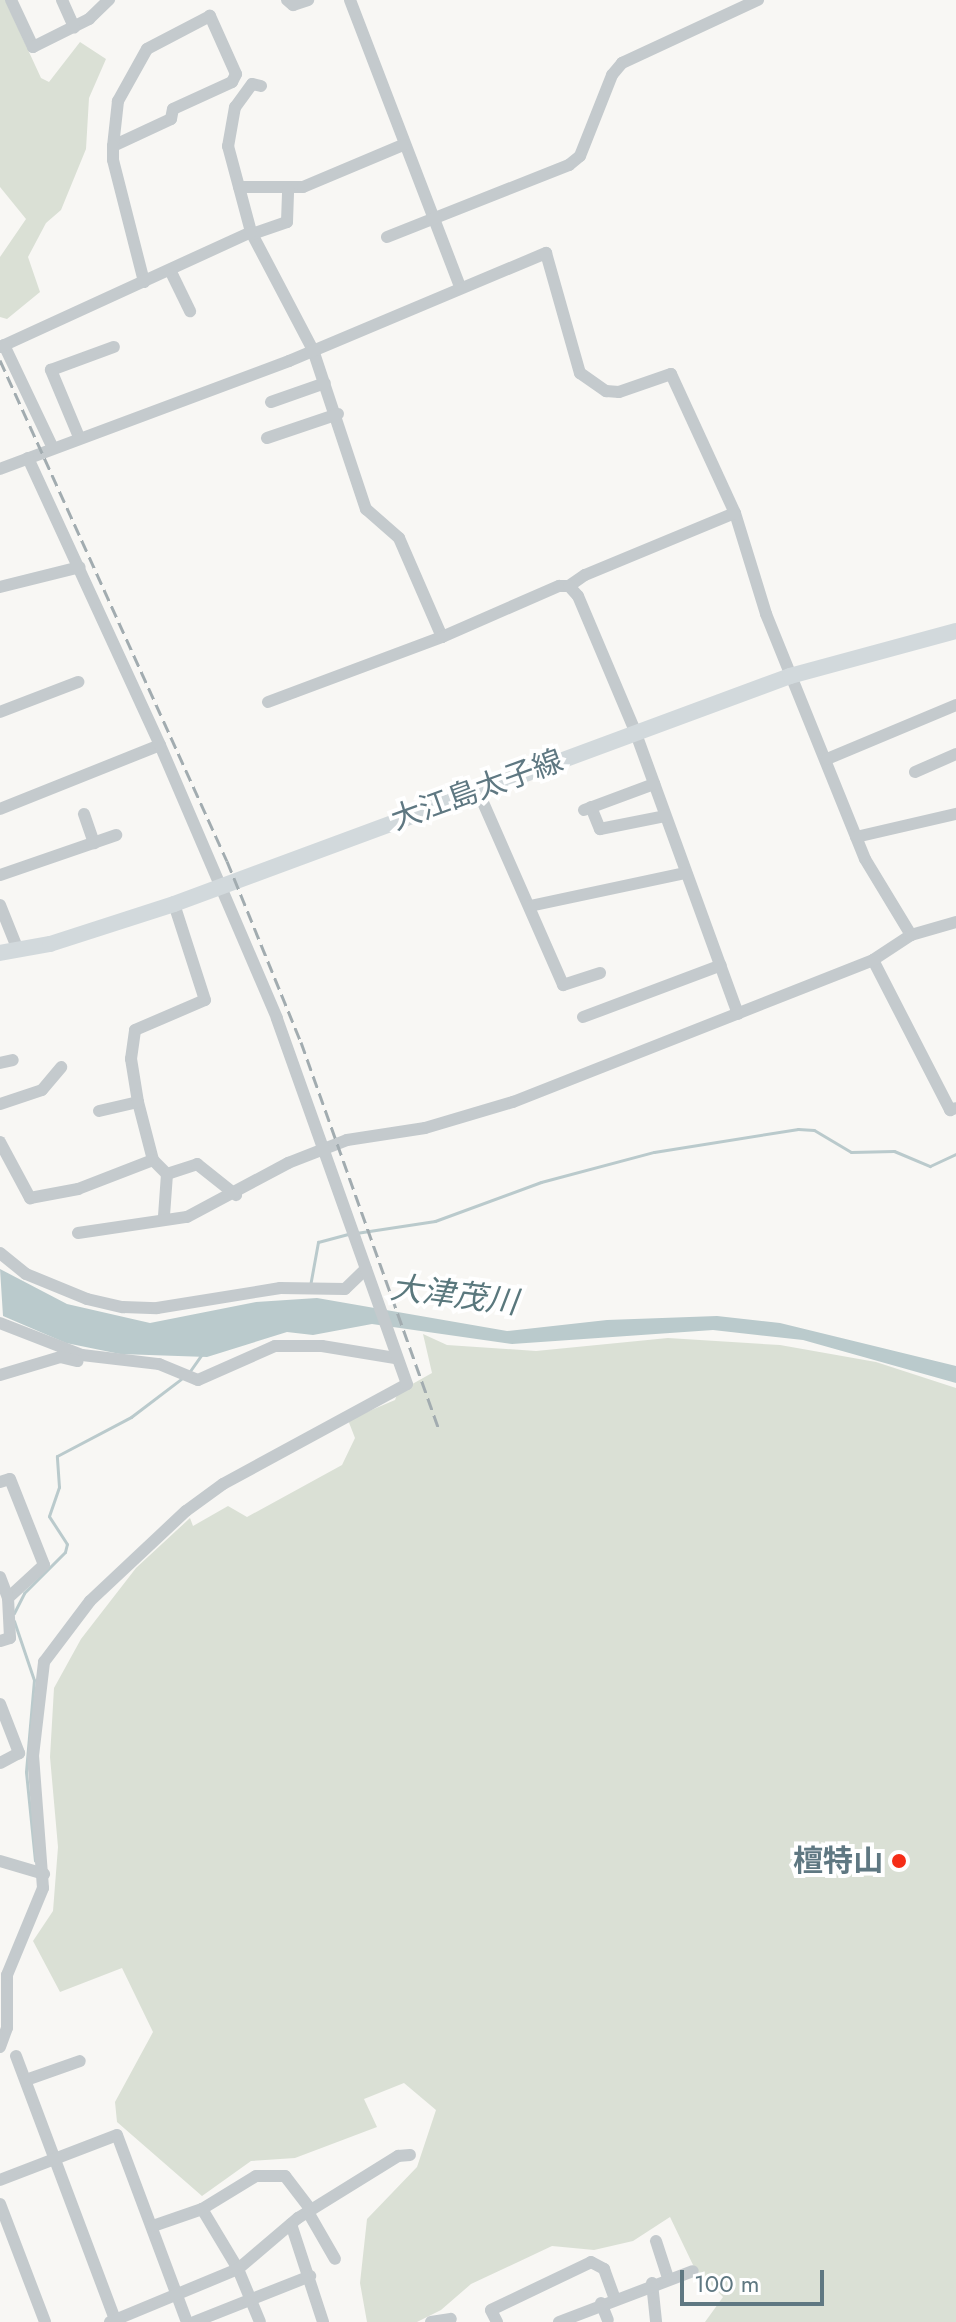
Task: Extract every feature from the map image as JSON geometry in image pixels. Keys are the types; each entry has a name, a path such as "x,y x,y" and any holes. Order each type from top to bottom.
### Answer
{"main road":[{"name":"大江島太子線","path":"0,953 174,904 790,676 956,631"}],"street":[{"path":"11,0 33,47 74,27 109,0"},
{"path":"62,0 74,27"},
{"path":"287,0 293,5 308,0"},
{"path":"350,0 403,145 414,159 433,219 460,287"},
{"path":"387,237 569,165 580,156 612,75 622,63 758,0"},
{"path":"113,146 232,82 236,74 210,16 147,49 121,92 113,146 144,282"},
{"path":"261,86 252,84 235,107 228,146 252,233 313,350 338,414 366,509 399,538 442,637"},
{"path":"239,187 267,184 288,189 343,172 403,145"},
{"path":"53,448 2,346 252,233 287,222 288,189"},
{"path":"0,469 313,350 546,253 580,373 606,391 619,392 671,374 735,513 790,676 827,759 856,837 911,935"},
{"path":"170,270 190,311"},
{"path":"79,437 51,370 114,347"},
{"path":"271,402 325,383"},
{"path":"267,438 338,414"},
{"path":"0,2047 7,2028 3,1999 7,1975 41,1902 26,1755 44,1662 90,1601 151,1540 223,1484 407,1384 395,1358 325,1148 222,886 28,458"},
{"path":"268,702 442,637 559,586 569,586 585,575 735,513"},
{"path":"0,587 80,567"},
{"path":"569,586 578,596 635,731 738,1014"},
{"path":"0,712 78,682"},
{"path":"827,759 956,705"},
{"path":"0,809 160,745"},
{"path":"915,772 956,754"},
{"path":"654,784 587,809 600,829 665,816"},
{"path":"478,791 563,985 600,973"},
{"path":"84,814 94,843"},
{"path":"856,837 956,814"},
{"path":"0,875 116,835"},
{"path":"530,906 685,873"},
{"path":"174,904 205,1000 135,1030 131,1059 153,1160 167,1174 164,1216 170,1222 236,1195 325,1148 425,1128 500,1106 873,960 911,935 956,922"},
{"path":"0,905 18,950"},
{"path":"873,960 950,1110 956,1108"},
{"path":"583,1017 721,965"},
{"path":"0,1104 42,1090 61,1067"},
{"path":"99,1111 138,1102"},
{"path":"0,1142 30,1198 78,1189 153,1160"},
{"path":"167,1174 197,1164 236,1195"},
{"path":"78,1233 164,1216"},
{"path":"0,1253 26,1274 87,1299 146,1308 242,1291 345,1289 366,1269"},
{"path":"0,1323 82,1355 172,1368 198,1380 275,1346 322,1346 395,1358"},
{"path":"0,1375 60,1357 143,1370 172,1368"},
{"path":"0,1482 10,1479 44,1565 8,1598"},
{"path":"0,1577 8,1598 10,1638 0,1641"},
{"path":"0,1704 26,1755"},
{"path":"0,1763 26,1755"},
{"path":"0,1861 38,1872"},
{"path":"16,2056 113,2321 238,2269 309,2211 398,2156 410,2155"},
{"path":"26,2080 80,2061"},
{"path":"0,2180 117,2135 187,2322"},
{"path":"153,2226 202,2209 256,2176 285,2176 309,2211 335,2259"},
{"path":"0,2204 45,2322"},
{"path":"202,2209 238,2269 260,2322"},
{"path":"291,2224 323,2322"},
{"path":"656,2241 668,2278"},
{"path":"497,2322 491,2310 591,2262 604,2269 614,2297"},
{"path":"559,2322 614,2297 693,2271"},
{"path":"194,2322 310,2276"},
{"path":"652,2283 656,2322"},
{"path":"601,2303 608,2320"},
{"path":"431,2322 451,2319"}],"shaded area":[{"path":"0,0 5,0 41,78 49,82 80,42 106,59 89,98 86,149 61,210 46,223 28,257 40,292 7,319 0,317 0,257 26,219 0,187"},
{"path":"0,1269 67,1304 150,1323 256,1302 317,1298 507,1331 607,1320 717,1316 780,1323 956,1366 956,1383 803,1340 713,1330 512,1344 372,1324 313,1335 287,1332 207,1357 120,1354 66,1343 3,1316"},
{"path":"423,1334 447,1345 536,1351 668,1338 780,1345 876,1362 956,1388 956,2322 705,2322 723,2297 694,2267 670,2217 633,2241 594,2250 552,2246 471,2284 441,2310 417,2322 367,2322 360,2283 367,2219 417,2167 436,2110 404,2083 364,2099 377,2127 295,2158 251,2161 202,2196 117,2122 115,2102 153,2032 122,1968 60,1992 33,1941 53,1911 58,1847 50,1757 54,1688 81,1639 136,1568 190,1518 193,1526 228,1506 247,1517 342,1465 355,1438 348,1420 395,1400 398,1392 432,1373"}],"waterway":[{"path":"356,1233 435,1221 541,1182 654,1152 798,1129 814,1130 851,1152 894,1151 930,1166 956,1154"},
{"path":"310,1286 318,1242 348,1234"},
{"path":"190,1371 202,1354"},
{"path":"14,1613 24,1593 65,1552 67,1544 49,1516 59,1487 57,1456 131,1417 181,1379"},
{"path":"14,1621 34,1680 26,1772 35,1861"}],"railway":[{"path":"0,360 227,861 301,1042 439,1429"}],"place":[{"name":"檀特山","path":"899,1861"}],"water label":[{"name":"大津茂川","path":"454,1295"}]}
